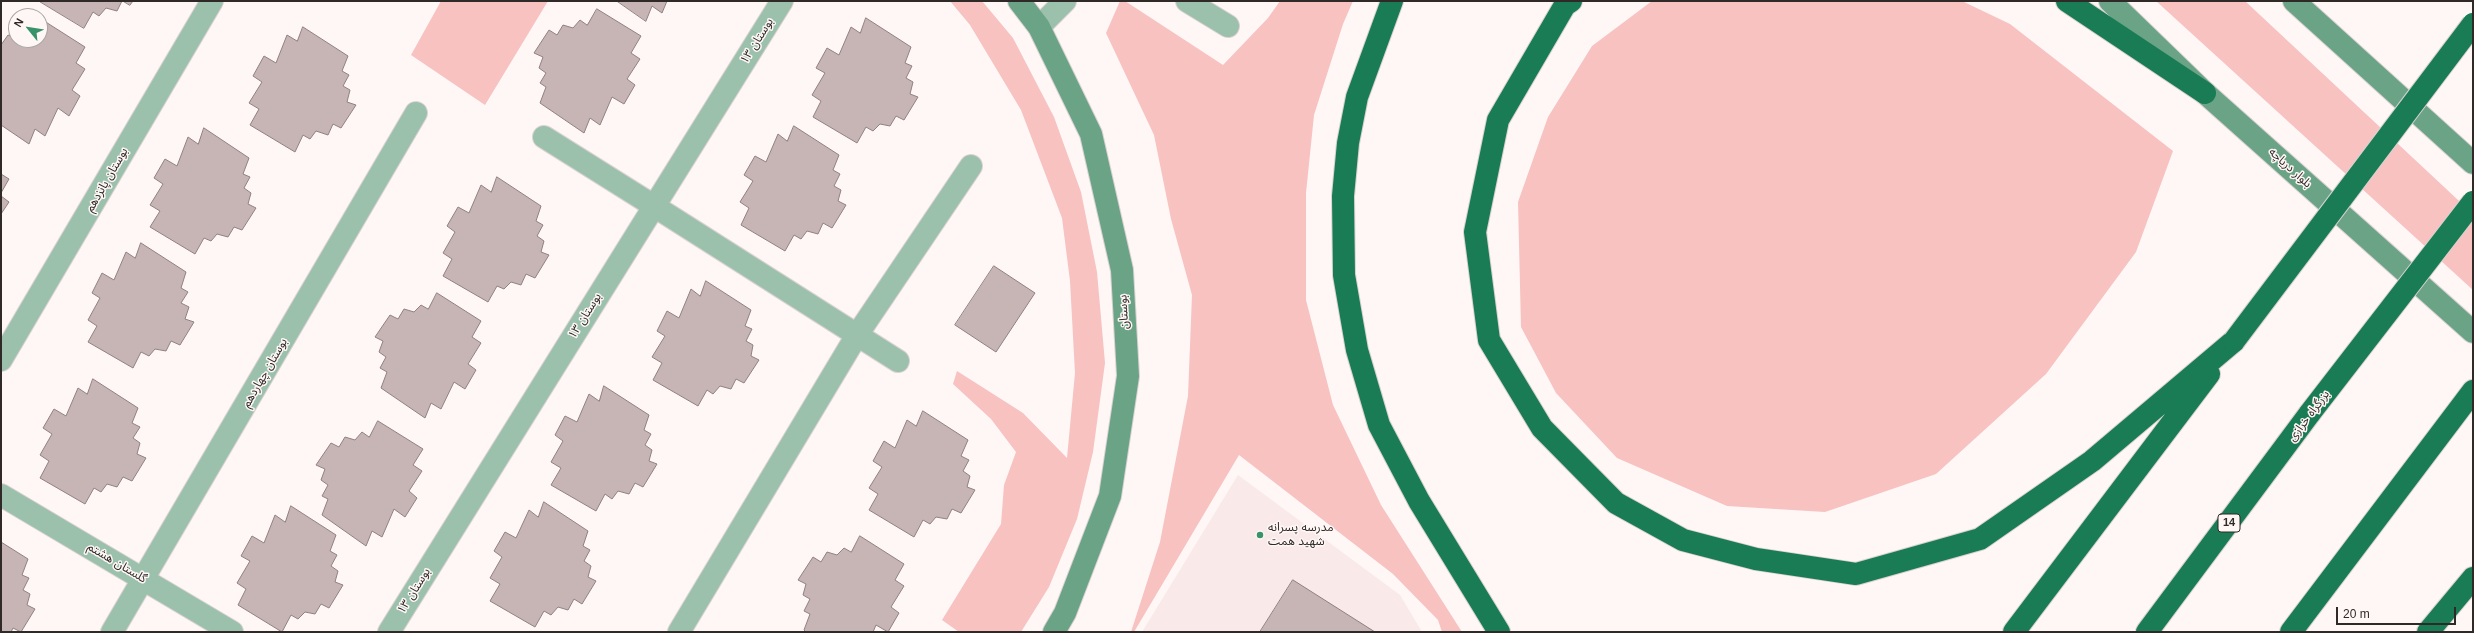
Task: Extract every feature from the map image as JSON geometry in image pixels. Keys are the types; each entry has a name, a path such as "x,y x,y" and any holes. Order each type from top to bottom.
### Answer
{"highway":[{"path":"1392,1 1357,97 1348,143 1343,196 1344,275 1356,342 1379,425 1419,501 1499,632"},
{"path":"1571,1 1565,5 1498,120 1475,232 1489,340 1542,428 1616,503 1683,540 1756,559 1856,574 1980,539 2092,461 2234,341"},
{"path":"2067,1 2205,93"},
{"path":"2014,632 2473,24"},
{"name":"بزرگراه خرازی","path":"2147,632 2310,413 2473,202"},
{"path":"2291,632 2473,391"},
{"path":"2428,632 2473,578"},
{"path":"2448,632 2473,588"}],"main road":[{"name":"بوستان","path":"1019,1 1039,27 1091,134 1122,270 1128,376 1110,496 1065,613 1054,632"},
{"name":"بلوار دریاچه","path":"2110,1 2205,93 2473,332"},
{"path":"2294,1 2473,163"}],"street":[{"name":"بوستان پانزدهم","path":"1,360 212,1"},
{"name":"بوستان ۱۳","path":"389,632 782,1"},
{"path":"1039,27 1066,1"},
{"path":"1187,1 1228,26"},
{"name":"بوستان چهاردهم","path":"112,632 416,113"},
{"path":"544,137 898,361"},
{"path":"679,632 857,335 971,166"},
{"name":"گلستان هشتم","path":"1,495 232,632"}],"shaded area":[{"path":"441,1 548,1 485,105 411,55"},
{"path":"950,1 982,1 1013,38 1054,117 1081,192 1097,272 1105,363 1093,452 1077,519 1049,587 1021,632 959,632 942,620 1001,524 1004,485 1016,452 991,419 953,384 957,371 1023,413 1067,458 1075,373 1070,281 1062,218 1021,110 970,25"},
{"path":"1120,1 1125,1 1223,65 1268,18 1280,1 1353,1 1343,24 1314,115 1306,193 1306,300 1333,405 1381,505 1462,632 1442,632 1438,620 1393,574 1239,455 1134,632 1131,632 1160,542 1188,396 1192,295 1171,219 1154,135 1106,33"},
{"path":"1652,1 1962,1 2010,24 2173,151 2136,252 2046,374 1936,474 1825,512 1727,506 1617,458 1556,393 1521,327 1518,202 1548,117 1592,46"},
{"path":"2156,1 2245,1 2473,214 2473,290"},
{"name":"مدرسه پسرانه شهید همت","path":"1238,475 1400,595 1422,632 1142,632"}],"building":[{"path":"39,1 122,1 117,11 106,8 99,16 93,12 84,28"},
{"path":"123,1 133,1 130,5"},
{"path":"617,1 667,1 662,13 652,6 646,21"},
{"path":"597,9 641,36 631,53 640,59 627,79 635,85 624,104 612,97 600,125 590,118 584,133 540,103 546,87 540,83 546,73 539,68 543,57 534,53 549,30 557,35 563,25 573,28 580,20 587,25"},
{"path":"866,18 911,47 905,63 912,66 906,78 913,82 910,94 918,97 904,120 896,116 890,126 880,124 873,131 866,127 857,143 813,117 821,101 812,95 825,73 816,68 827,48 839,55 851,27 860,33"},
{"path":"48,23 85,47 76,63 85,69 72,90 80,96 69,116 58,108 45,136 35,129 29,144 1,125 1,45 8,35 8,48 48,48"},
{"path":"303,27 348,56 342,71 349,75 343,86 350,90 347,102 356,105 341,128 333,124 328,135 316,131 310,139 303,135 295,152 250,125 259,109 249,103 262,82 253,76 264,56 276,63 287,35 297,41"},
{"path":"794,126 839,155 833,170 840,174 834,186 841,190 838,201 846,205 832,228 823,223 818,234 807,231 801,239 794,235 785,251 741,225 749,208 740,202 753,181 744,175 755,156 766,162 778,134 787,141"},
{"path":"204,128 249,158 243,174 250,177 244,188 251,193 248,204 256,208 242,230 234,227 228,237 217,234 211,241 204,238 195,254 150,227 160,211 150,205 163,184 154,178 165,159 177,166 188,137 198,144"},
{"path":"1,174 9,179 1,193"},
{"path":"497,177 541,206 536,221 543,225 537,236 544,241 541,252 549,255 535,278 526,274 521,285 511,282 504,289 497,286 488,302 443,276 452,259 443,253 455,232 447,226 458,207 469,213 481,185 491,192"},
{"path":"1,196 9,202 1,214"},
{"path":"141,243 186,272 181,288 188,292 181,303 189,307 185,319 194,322 180,345 171,341 166,351 155,349 149,356 141,352 133,368 88,342 97,326 88,320 100,298 92,293 102,273 114,280 126,252 135,258"},
{"path":"994,266 1035,293 996,352 955,325"},
{"path":"706,281 751,310 745,326 752,329 746,341 753,345 751,356 759,360 744,383 736,379 731,389 720,386 713,394 707,390 698,406 653,380 662,363 652,357 665,336 657,331 667,311 679,318 691,289 700,296"},
{"path":"437,293 481,321 472,337 481,343 468,364 476,370 465,389 454,382 441,409 431,403 425,418 381,388 387,372 380,368 386,357 379,352 383,341 375,337 390,315 398,319 404,309 414,312 421,305 428,309"},
{"path":"93,379 138,408 132,423 140,427 133,438 140,443 137,454 146,458 132,481 123,477 117,487 107,484 101,492 94,488 85,504 40,478 49,461 40,455 52,434 43,428 54,409 66,416 78,388 87,394"},
{"path":"604,386 649,415 644,430 651,434 645,445 652,450 649,461 657,464 643,487 635,483 629,494 618,491 612,499 605,494 596,511 551,485 561,468 551,462 563,441 555,435 565,416 577,422 589,394 599,401"},
{"path":"923,411 968,440 961,456 969,460 963,471 970,476 967,487 975,490 961,513 952,509 947,519 936,517 930,524 923,520 914,537 869,510 878,494 869,488 882,467 873,461 884,441 895,448 907,420 916,426"},
{"path":"378,421 423,449 413,465 422,471 409,491 417,498 405,517 394,509 382,537 372,531 366,546 322,515 328,499 322,496 328,485 321,480 325,469 316,465 331,443 339,447 345,437 355,440 362,432 369,437"},
{"path":"544,502 588,531 583,546 590,550 584,561 591,566 588,577 596,581 582,604 574,599 568,610 558,607 551,615 544,611 535,627 490,601 500,584 490,578 502,557 494,551 505,532 516,538 529,510 538,517"},
{"path":"291,506 336,535 330,551 337,555 331,566 338,571 335,582 343,585 329,608 321,604 315,614 305,612 298,619 291,615 282,632 238,605 246,589 237,583 250,561 241,556 252,536 264,543 275,515 285,522"},
{"path":"860,536 904,564 895,580 904,586 891,607 899,613 888,632 876,625 873,632 806,632 804,630 810,614 804,611 810,599 803,595 806,584 798,580 813,557 821,562 827,552 837,555 844,548 851,552"},
{"path":"1,542 28,559 22,575 29,578 23,590 30,594 27,605 35,609 21,632 13,628 11,632 1,632"},
{"path":"1293,580 1375,632 1260,632"}],"place":[{"name":"مدرسه پسرانه شهید همت","path":"1260,535"}]}
